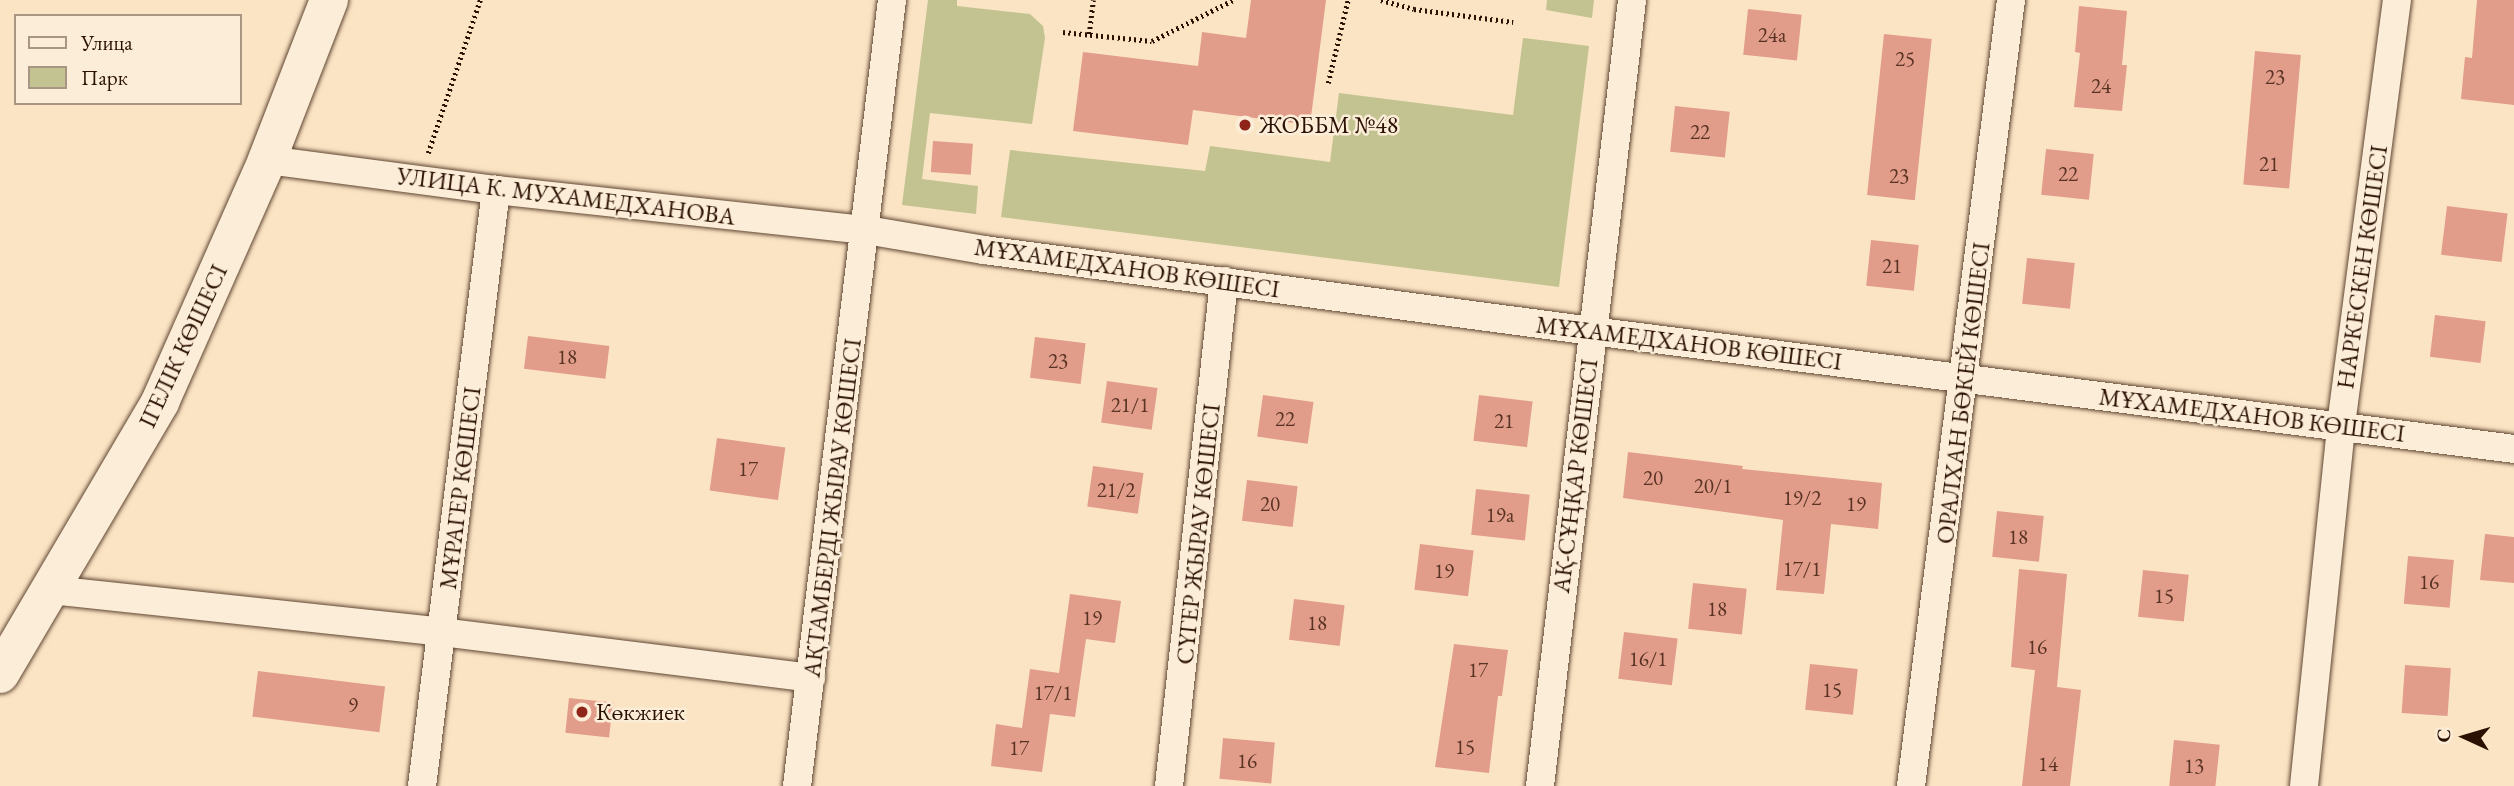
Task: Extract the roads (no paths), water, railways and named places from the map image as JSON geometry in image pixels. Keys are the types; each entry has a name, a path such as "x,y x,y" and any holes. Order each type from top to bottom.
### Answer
{"main road":[{"name":"ІГЕЛІК КӨШЕСІ","path":"0,674 160,402 267,160 329,0"}],"street":[{"name":"АҚТАМБЕРДІ ЖЫРАУ КӨШЕСІ","path":"797,786 892,0"},
{"name":"АҚ-СҰҢҚАР КӨШЕСІ","path":"1540,786 1632,0"},
{"name":"ОРАЛХАН БӨКЕЙ КӨШЕСІ","path":"1912,786 2011,0"},
{"name":"НАРКЕСКЕН КӨШЕСІ","path":"2304,786 2341,425 2397,0"},
{"name":"УЛИЦА К. МУХАМЕДХАНОВА","path":"267,160 496,190 866,230"},
{"name":"МҰРАГЕР КӨШЕСІ","path":"422,786 496,190"},
{"name":"МҰХАМЕДХАНОВ КӨШЕСІ","path":"866,230 984,250 1592,331 2514,449"},
{"name":"СҮГЕР ЖЫРАУ КӨШЕСІ","path":"1169,786 1224,281"},
{"path":"51,590 442,632 811,678"}],"place":[{"name":"ЖОББМ №48","path":"1245,125"},
{"name":"Көкжиек","path":"582,712"}]}
